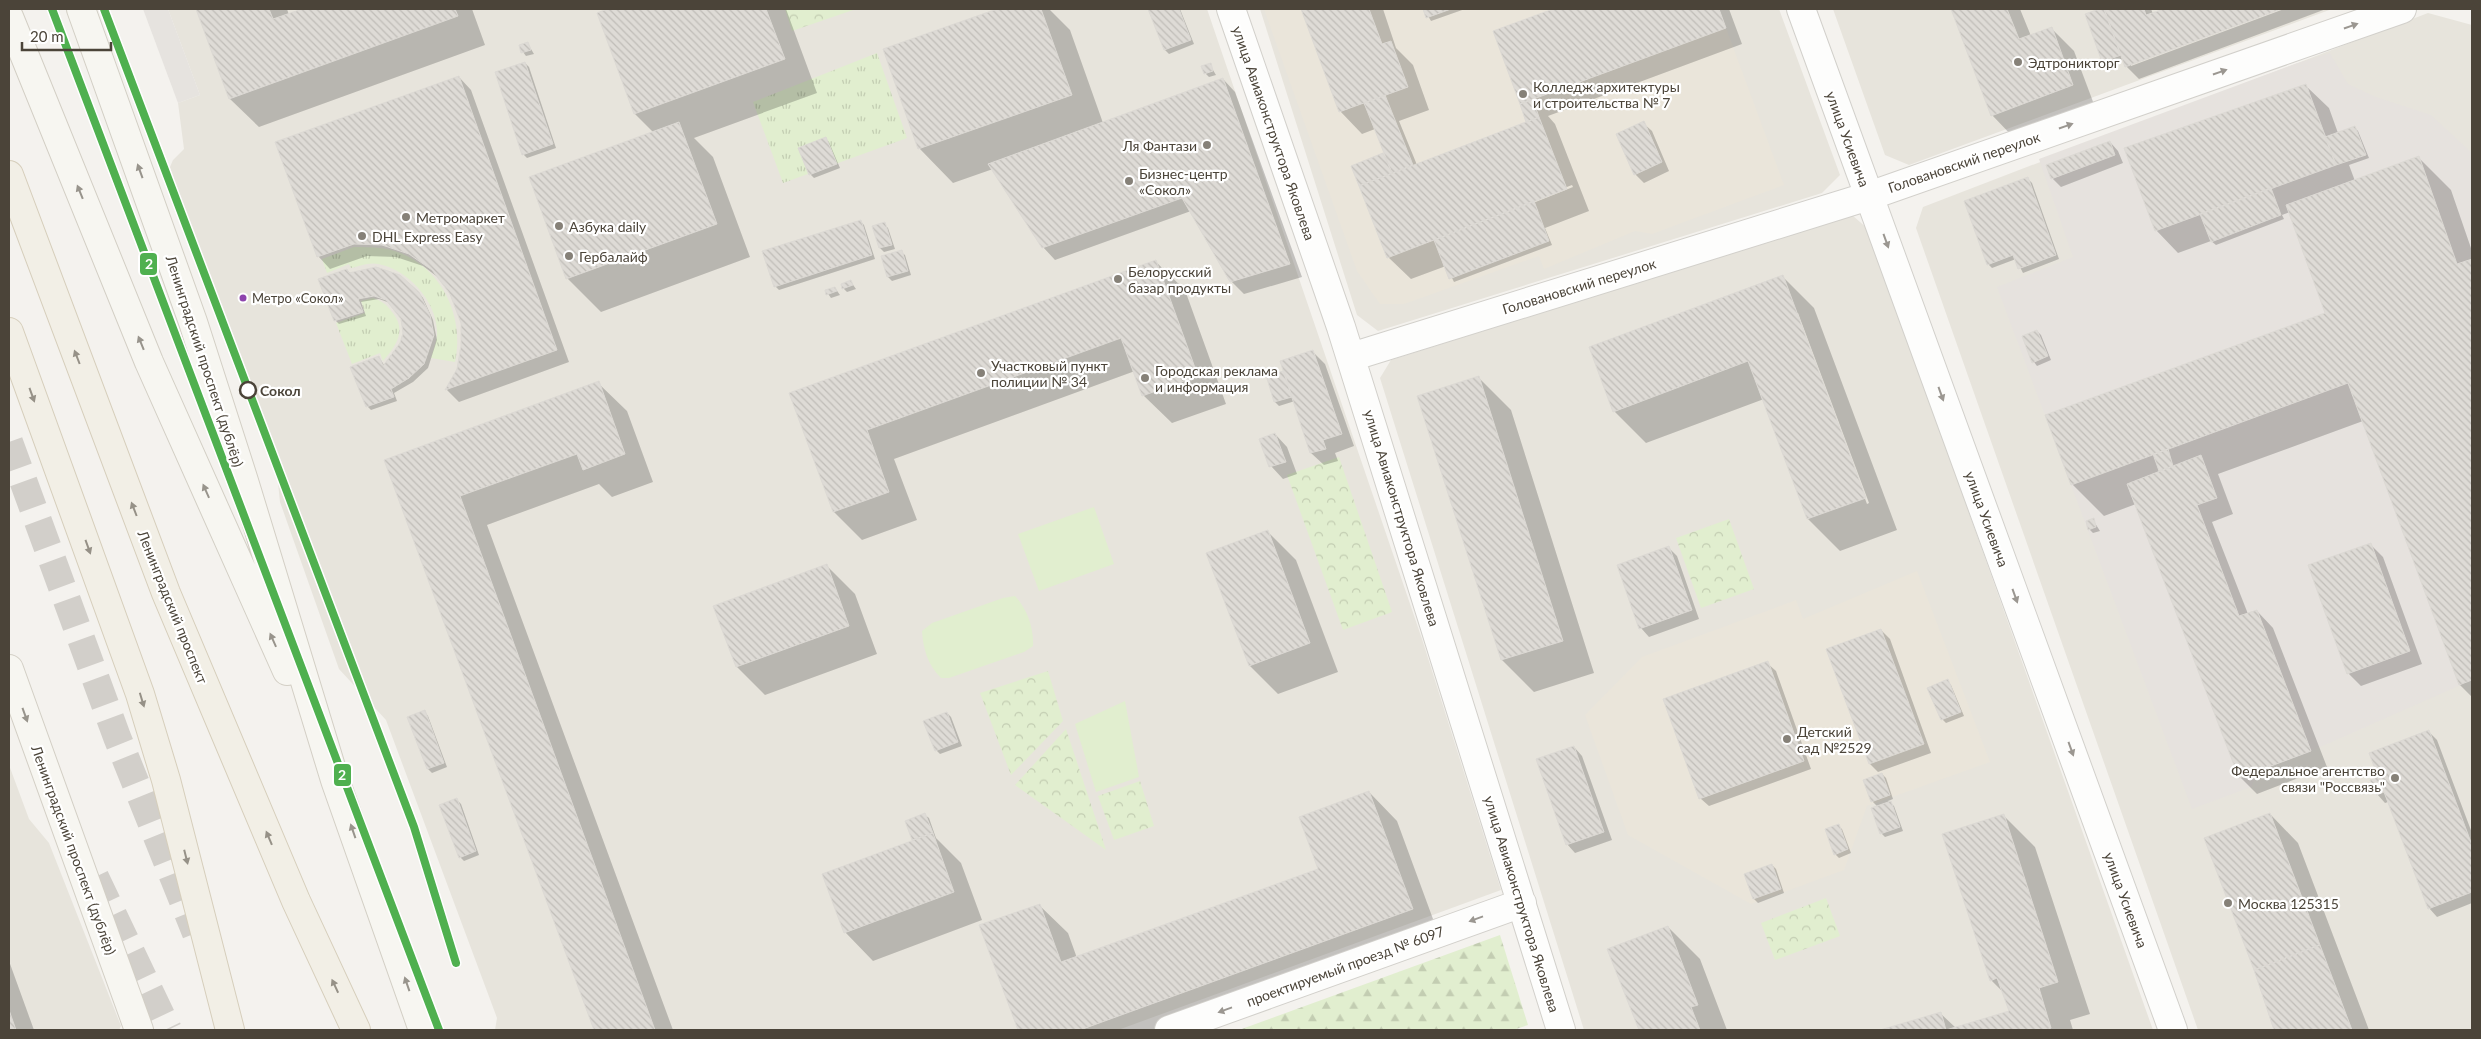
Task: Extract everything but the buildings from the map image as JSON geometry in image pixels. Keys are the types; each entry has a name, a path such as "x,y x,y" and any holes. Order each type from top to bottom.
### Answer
{"main road":[{"name":"Ленинградский проспект (дублёр)","path":"81,9 193,322 244,481 335,780 423,1030"},
{"path":"9,17 149,362 335,780"},
{"name":"Ленинградский проспект","path":"9,175 166,593 285,875 356,1030"},
{"path":"9,332 140,694 166,780 230,1030"},
{"name":"Ленинградский проспект (дублёр)","path":"9,670 139,1030"}],"street":[{"name":"улица Авиаконструктора Яковлева","path":"1231,9 1351,357 1561,1030"},
{"name":"улица Усиевича","path":"1801,9 2173,1030"},
{"name":"Головановский переулок","path":"1351,357 1869,196 2402,9"},
{"name":"проектируемый проезд № 6097","path":"1169,1030 1522,902"}],"shaded area":[{"path":"143,9 168,9 200,95 178,103"},
{"path":"168,9 1207,9 1422,639 1501,890 1118,1030 495,1030 497,1018 386,720 339,669 280,502 275,454 172,175 170,167 173,160 184,149 178,103 200,95"},
{"name":"Колледж архитектуры и строительства № 7","path":"1260,9 1779,9 1840,175 1822,193 1378,331 1357,315"},
{"name":"Колледж архитектуры и строительства № 7","path":"1264,9 1719,9 1784,185 1652,234 1635,231 1544,269 1539,256 1404,304 1380,304 1357,271"},
{"path":"1833,9 2332,9 1909,165 1885,155"},
{"path":"2428,13 2472,25 2472,1030 2198,1030 1916,228 1923,207"},
{"path":"2330,53 2348,84 2376,97 2431,115 2472,153 2472,680 2311,751 2259,770 2251,787 2192,809 1997,287 2073,257 2039,159 2295,64"},
{"path":"1852,215 1868,229 2153,1030 1584,1030 1380,378 1391,360"},
{"name":"Детский сад №2529","path":"1917,571 1990,762 1867,806 1844,870 1751,904 1628,835 1585,715 1642,657 1796,600 1803,619"},
{"path":"9,765 29,819 49,843 121,1026 119,1030 9,1030"}],"green space":[{"path":"785,9 856,9 792,31"},
{"path":"877,53 907,138 783,183 753,102"},
{"path":"354,247 381,248 400,253 417,262 431,274 443,289 451,306 456,324 455,362 431,358 437,336 433,312 419,290 400,273 378,264 364,264 351,268 349,264 327,273 322,259"},
{"path":"373,298 390,309 399,325 398,337 383,361 380,353 352,364 336,323 365,313 361,301"},
{"path":"1339,457 1392,612 1343,630 1287,475"},
{"path":"1094,507 1114,564 1039,591 1018,534"},
{"path":"1729,519 1754,589 1701,608 1676,538"},
{"path":"1015,596 1029,619 1033,646 1024,652 949,678 941,678 927,656 922,631 932,623 1003,598"},
{"path":"1048,671 1063,721 1011,775 980,693"},
{"path":"1125,701 1139,777 1096,792 1075,724"},
{"path":"1066,729 1106,850 1015,785"},
{"path":"1140,781 1154,826 1114,840 1098,796"},
{"path":"1826,898 1840,936 1775,960 1761,923"},
{"path":"1500,935 1528,1025 1513,1030 1239,1030"}],"tunnel":[{"path":"9,442 117,737 196,933"},
{"path":"95,877 168,1030"}],"transit line":[{"name":"2","path":"52,9 439,1030"},
{"name":"2","path":"104,9 414,827 456,963"}],"place":[{"name":"Эдтроникторг","path":"2018,62"},
{"name":"Колледж архитектуры и строительства № 7","path":"1523,94"},
{"name":"Ля Фантази","path":"1207,145"},
{"name":"Бизнес-центр «Сокол»","path":"1129,181"},
{"name":"Метромаркет","path":"406,217"},
{"name":"Азбука daily","path":"559,226"},
{"name":"DHL Express Easy","path":"362,236"},
{"name":"Гербалайф","path":"569,256"},
{"name":"Белорусский базар продукты","path":"1118,279"},
{"name":"Метро «Сокол»","path":"243,298"},
{"name":"Участковый пункт полиции № 34","path":"981,373"},
{"name":"Городская реклама и информация","path":"1145,378"},
{"name":"Сокол","path":"248,390"},
{"name":"Детский сад №2529","path":"1787,739"},
{"name":"Федеральное агентство связи \"Россвязь\"","path":"2395,778"},
{"name":"Москва 125315","path":"2228,903"}]}
